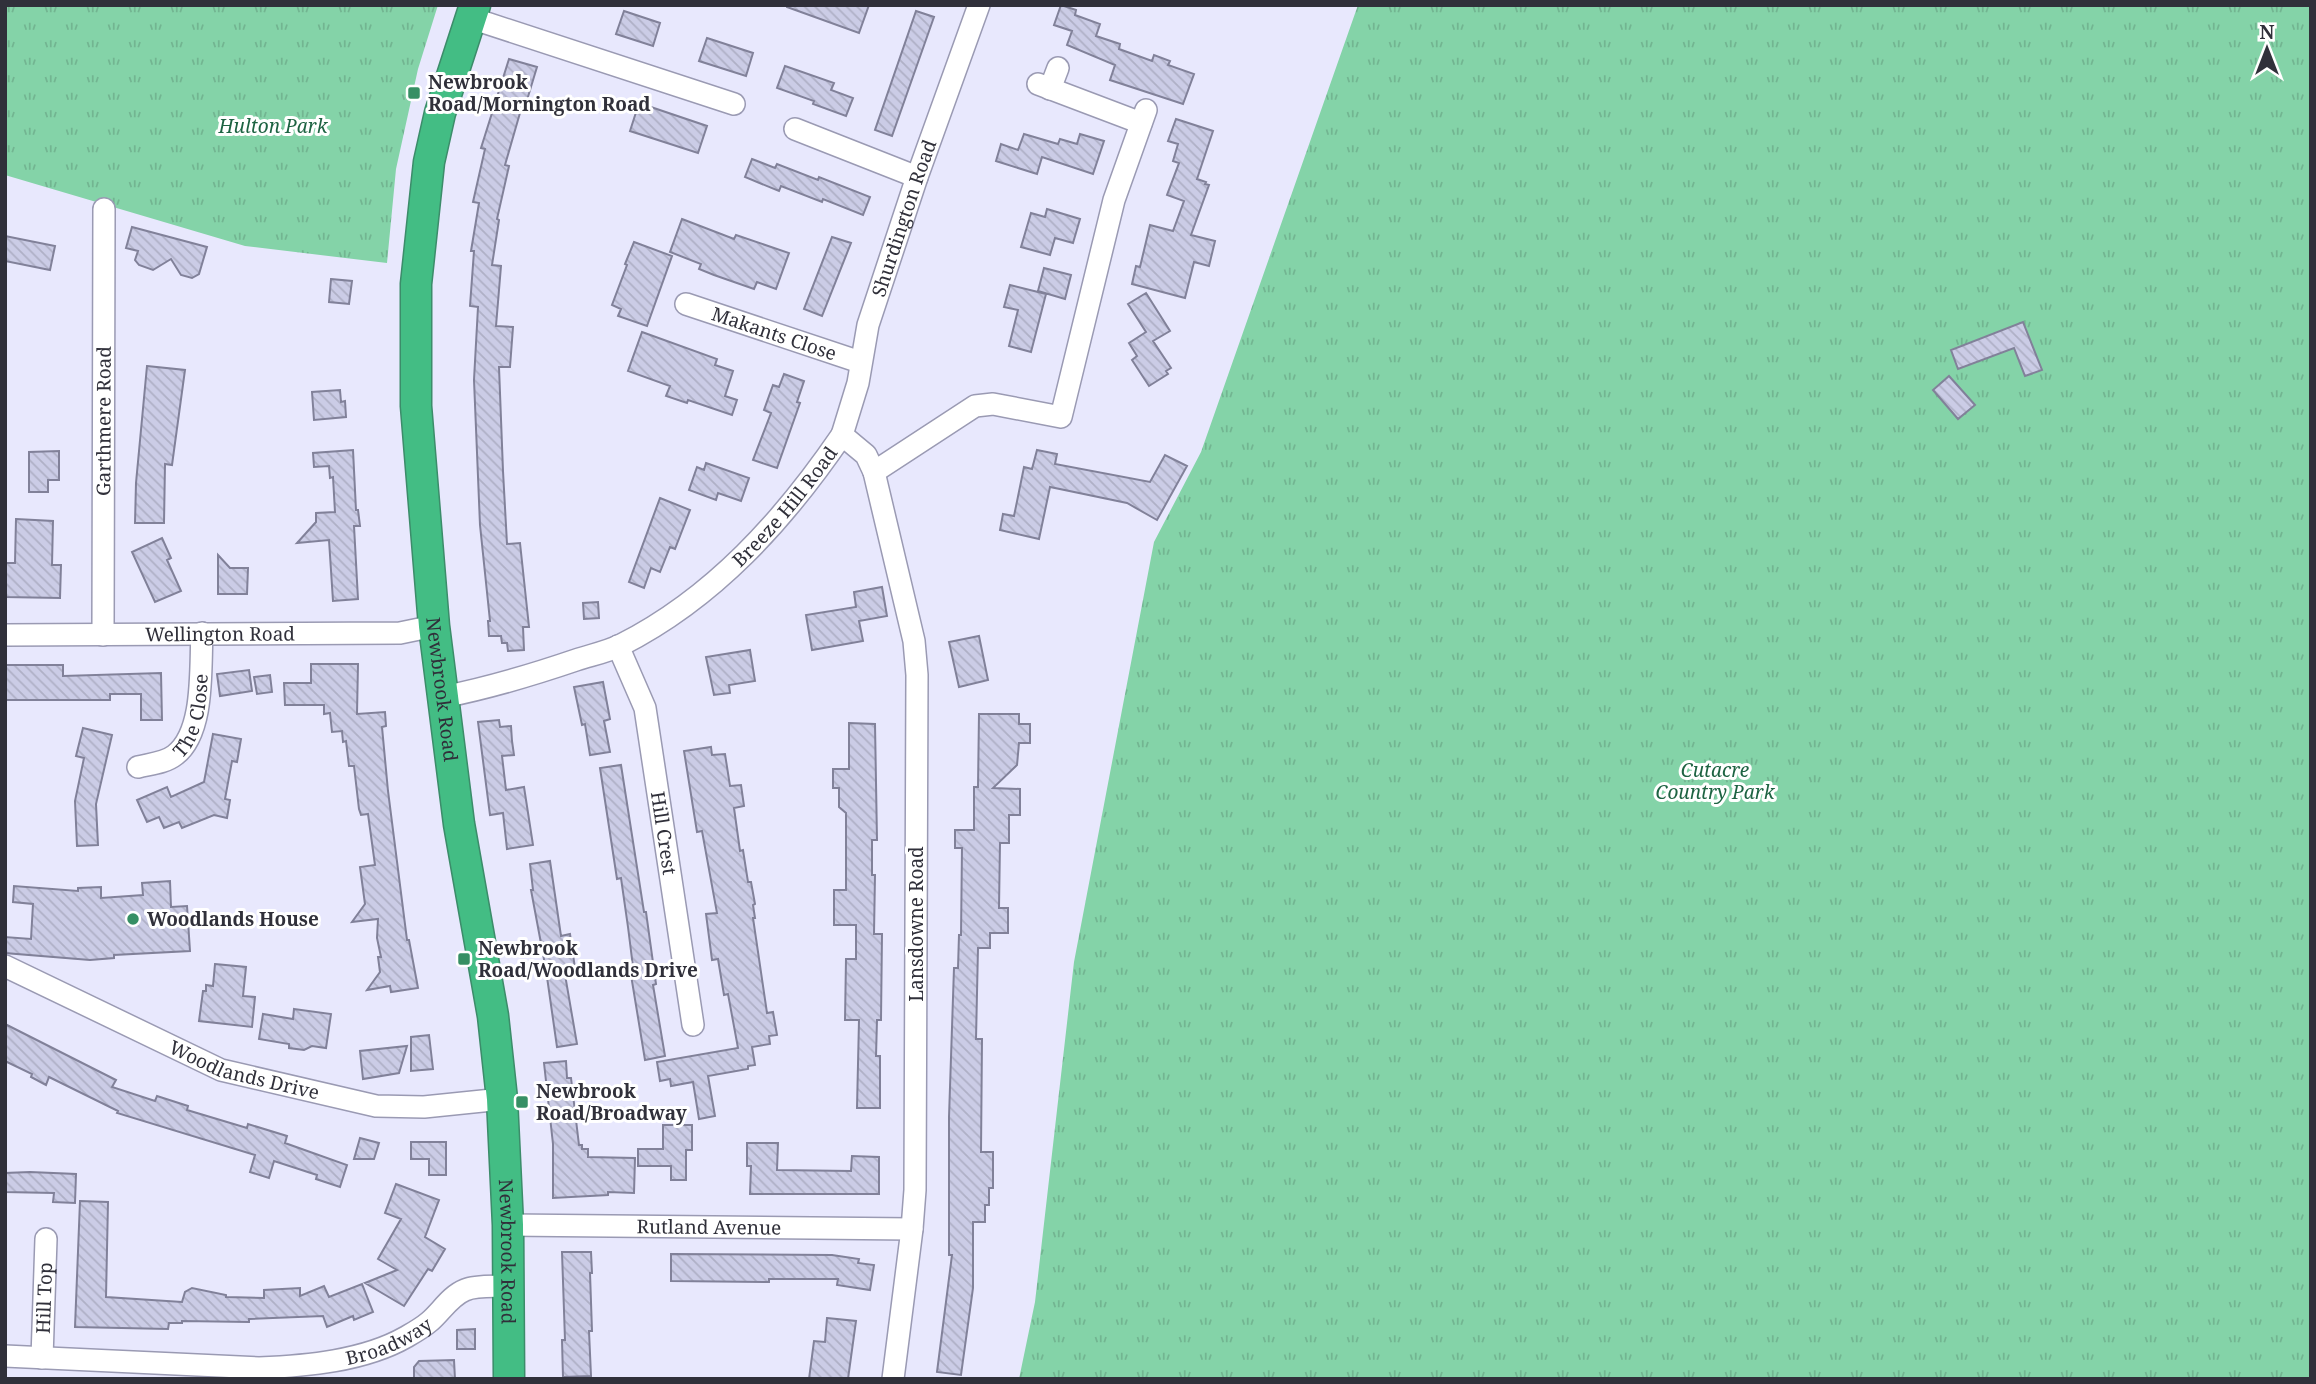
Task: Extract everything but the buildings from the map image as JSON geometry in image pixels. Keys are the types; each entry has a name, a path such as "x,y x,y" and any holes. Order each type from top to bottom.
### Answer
{"highway":[{"name":"Newbrook Road","path":"473,12 440,113 429,162 416,284 416,406 434,626 459,824 493,1016 502,1099 508,1225 509,1379"}],"street":[{"name":"Shurdington Road","path":"842,435 855,395 867,325 979,5"},
{"path":"473,12 734,104"},
{"path":"874,472 975,406 993,404 1060,417 1114,200 1143,117 1044,87 1058,68"},
{"path":"795,129 917,177"},
{"name":"Garthmere Road","path":"103,635 104,209"},
{"name":"Makants Close","path":"686,304 860,362"},
{"name":"Breeze Hill Road","path":"443,697 541,672 618,646 666,620 711,586 785,512 842,435 866,454 874,472"},
{"name":"Lansdowne Road","path":"874,472 914,641 917,676 915,1191 893,1379"},
{"name":"Wellington Road","path":"5,635 400,633 434,626"},
{"name":"The Close","path":"138,767 169,759 177,754 193,728 202,633"},
{"name":"Hill Crest","path":"618,646 645,708 693,1025"},
{"name":"Woodlands Drive","path":"5,966 221,1070 376,1106 424,1107 502,1099"},
{"name":"Rutland Avenue","path":"508,1225 912,1229"},
{"name":"Hill Top","path":"42,1358 46,1239"},
{"name":"Broadway","path":"5,1356 196,1372 298,1367 334,1362 404,1339 428,1323 464,1290 508,1286"}],"green space":[{"name":"Hulton Park","path":"5,5 438,5 418,69 396,169 387,263 245,246 5,175"},
{"name":"Cutacre Country Park","path":"1358,5 2311,5 2311,1379 1019,1379 1035,1302 1074,962 1154,542 1201,452"}],"place":[{"name":"Newbrook Road/Mornington Road","path":"414,93"},
{"name":"Woodlands House","path":"133,919"},
{"name":"Newbrook Road/Woodlands Drive","path":"464,959"},
{"name":"Newbrook Road/Broadway","path":"522,1102"}]}
